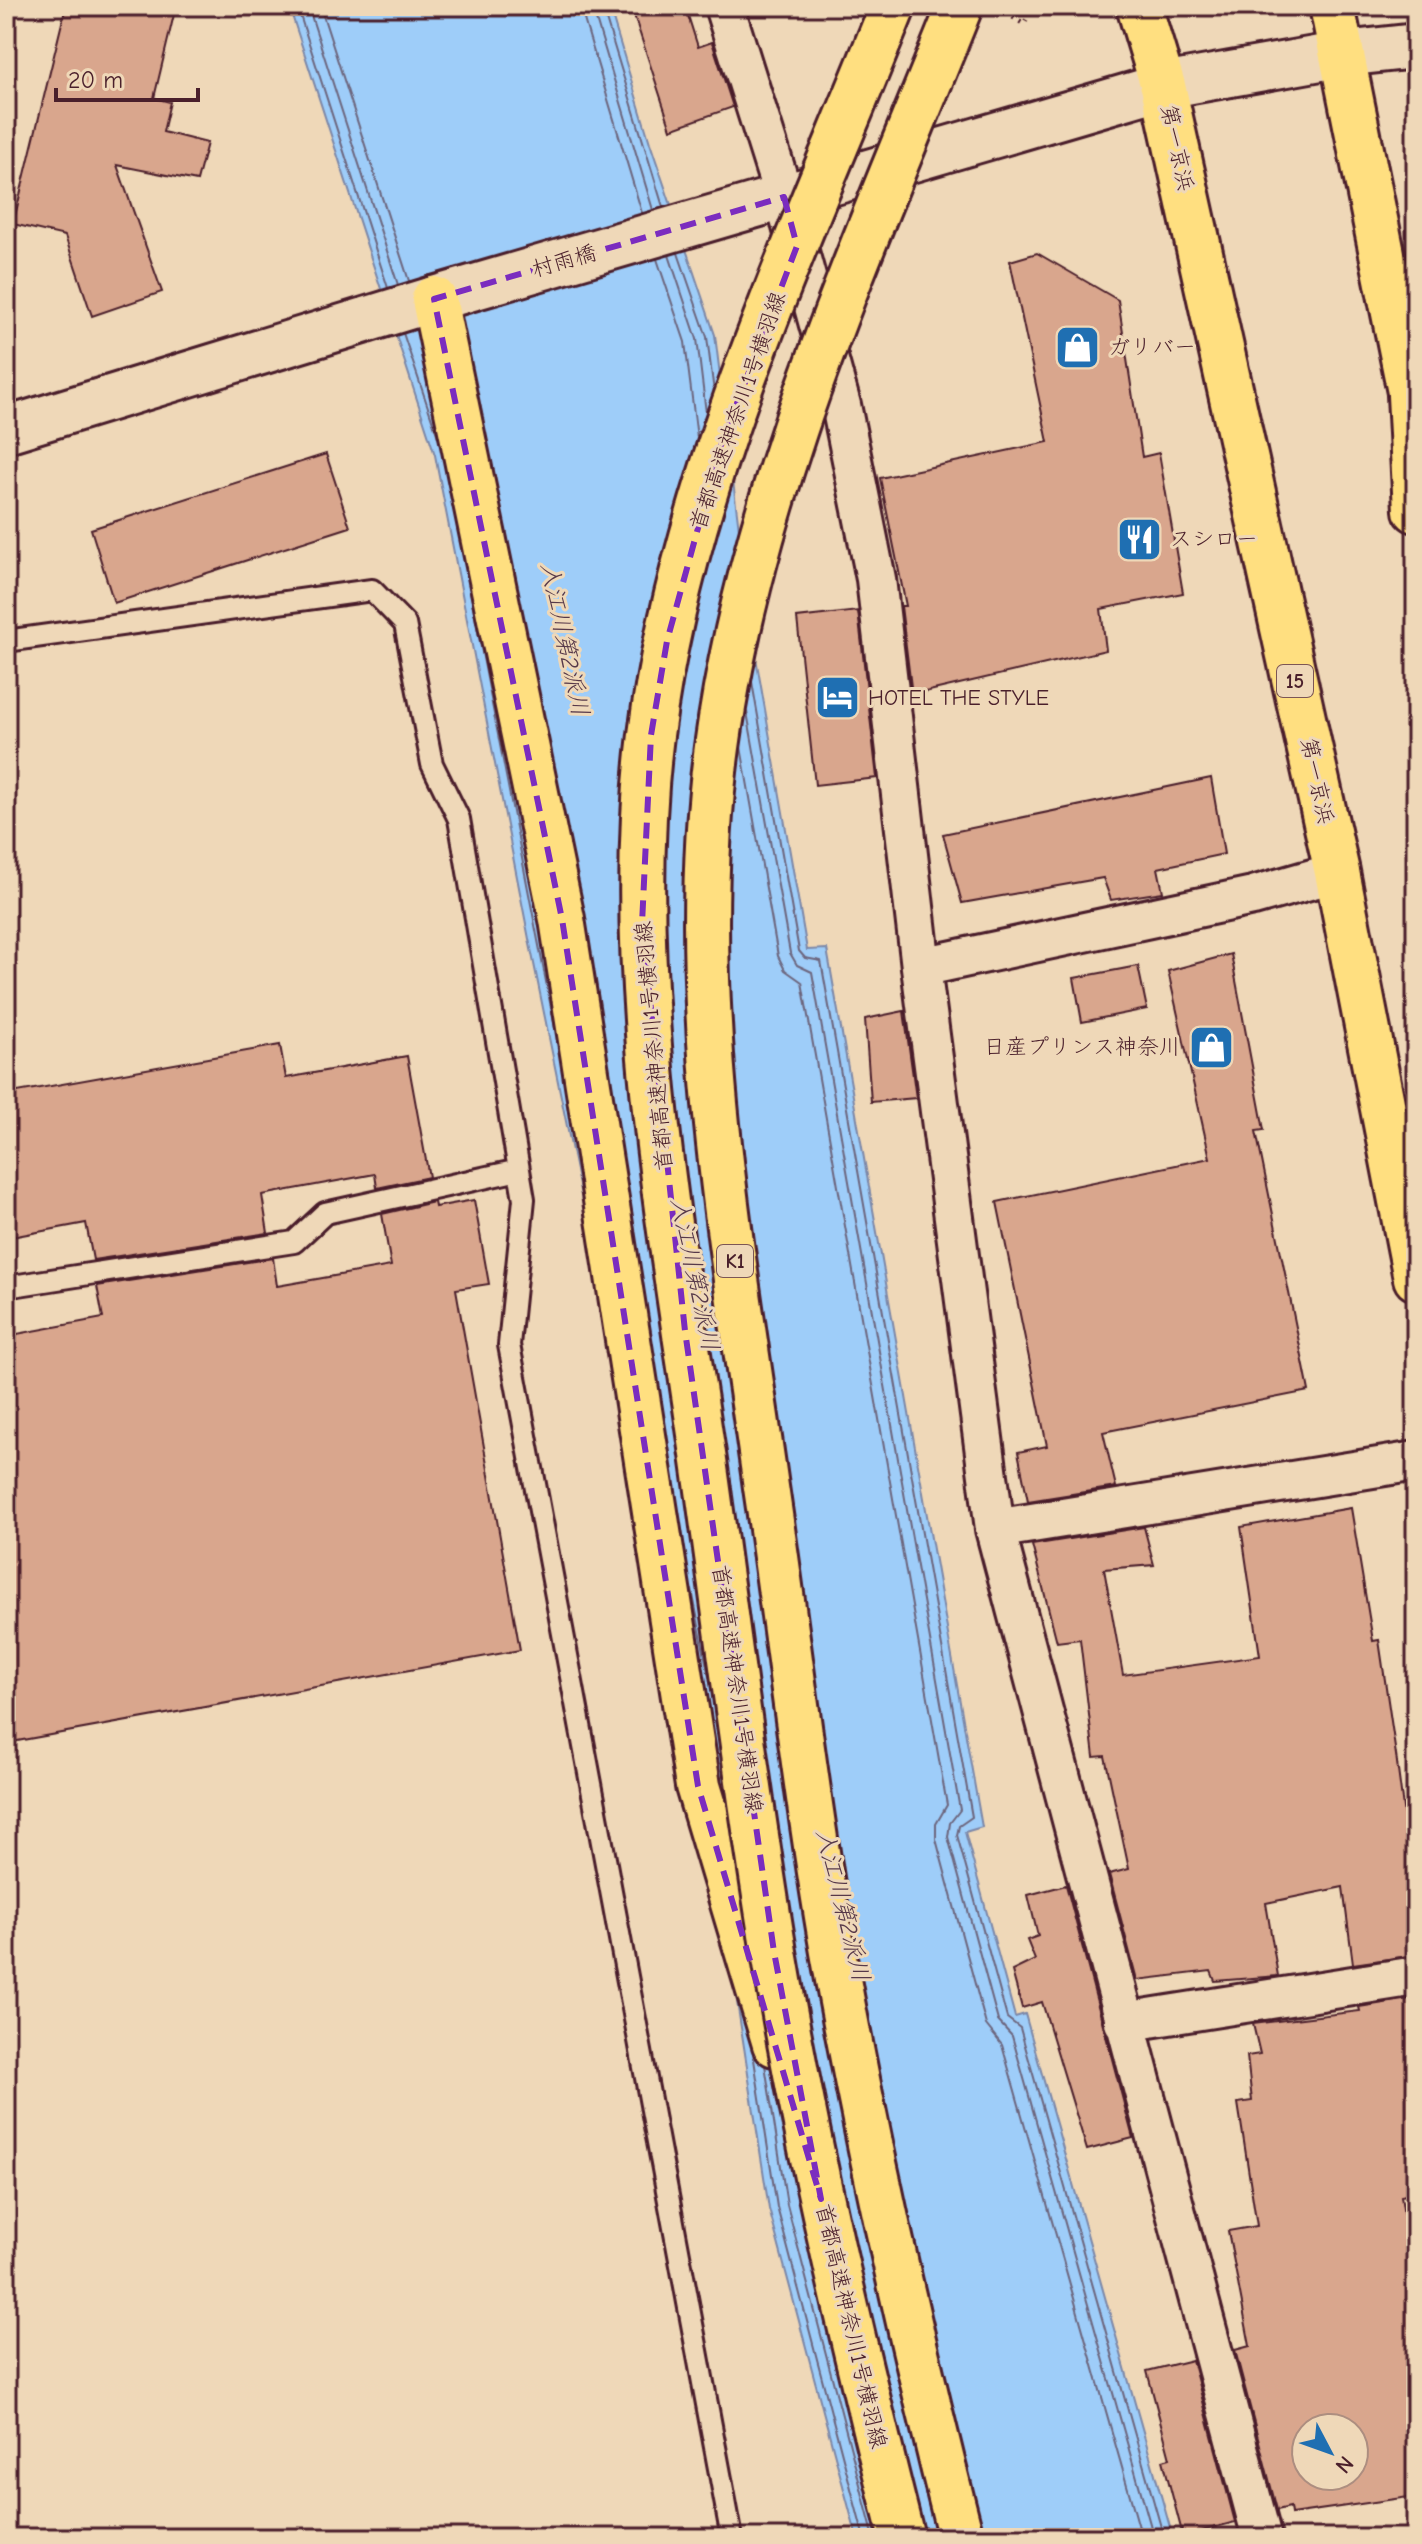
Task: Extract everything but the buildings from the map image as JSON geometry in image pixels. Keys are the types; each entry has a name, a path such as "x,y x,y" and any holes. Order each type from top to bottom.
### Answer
{"highway":[{"name":"首都高速神奈川1号横羽線","path":"893,6 759,343 695,531 667,641 657,703 643,832 642,924 647,1018 685,1331 774,1952 821,2199 902,2538"},
{"name":"K1","path":"960,6 824,347 786,454 756,553 732,656 717,750 708,851 707,932 716,1096 739,1289 832,1945 877,2186 961,2538"},
{"name":"第一京浜","path":"1139,6 1163,86 1337,872 1416,1278"},
{"path":"1159,6 1163,86"},
{"path":"1332,6 1405,300 1416,510"},
{"path":"434,299 562,919 698,1786 821,2199"}],"street":[{"path":"724,6 784,197 841,405 876,579 921,967 995,1529 1262,2538"},
{"name":"村雨橋","path":"6,430 434,299 1163,86 1343,54 1416,46"},
{"path":"921,967 1253,896 1337,872"},
{"path":"995,1529 1416,1461"},
{"path":"1124,2022 1416,1976"}],"lane":[{"path":"6,641 372,590 405,624 432,764 459,819 524,1199 509,1345 732,2538"},
{"path":"6,1287 294,1242 325,1213 519,1170"}],"path":[{"path":"1009,6 1005,13 1024,24 1034,6"}],"highlighted area":[{"path":"784,197 797,246 720,448 667,641 651,735 642,924 685,1331 774,1952 821,2199 698,1786 562,919 434,299"}],"water":[{"name":"入江川第2派川","path":"289,6 609,6 650,143 715,335 752,635 807,950 827,949 982,1827 965,1832 1015,2017 1025,2014 1173,2538 857,2538 769,2209 713,1846 529,939 435,455"}],"place":[{"name":"ガリバー","path":"1077,347"},
{"name":"スシロー","path":"1139,539"},
{"name":"HOTEL THE STYLE","path":"837,698"},
{"name":"日産プリンス神奈川","path":"1212,1047"}]}
